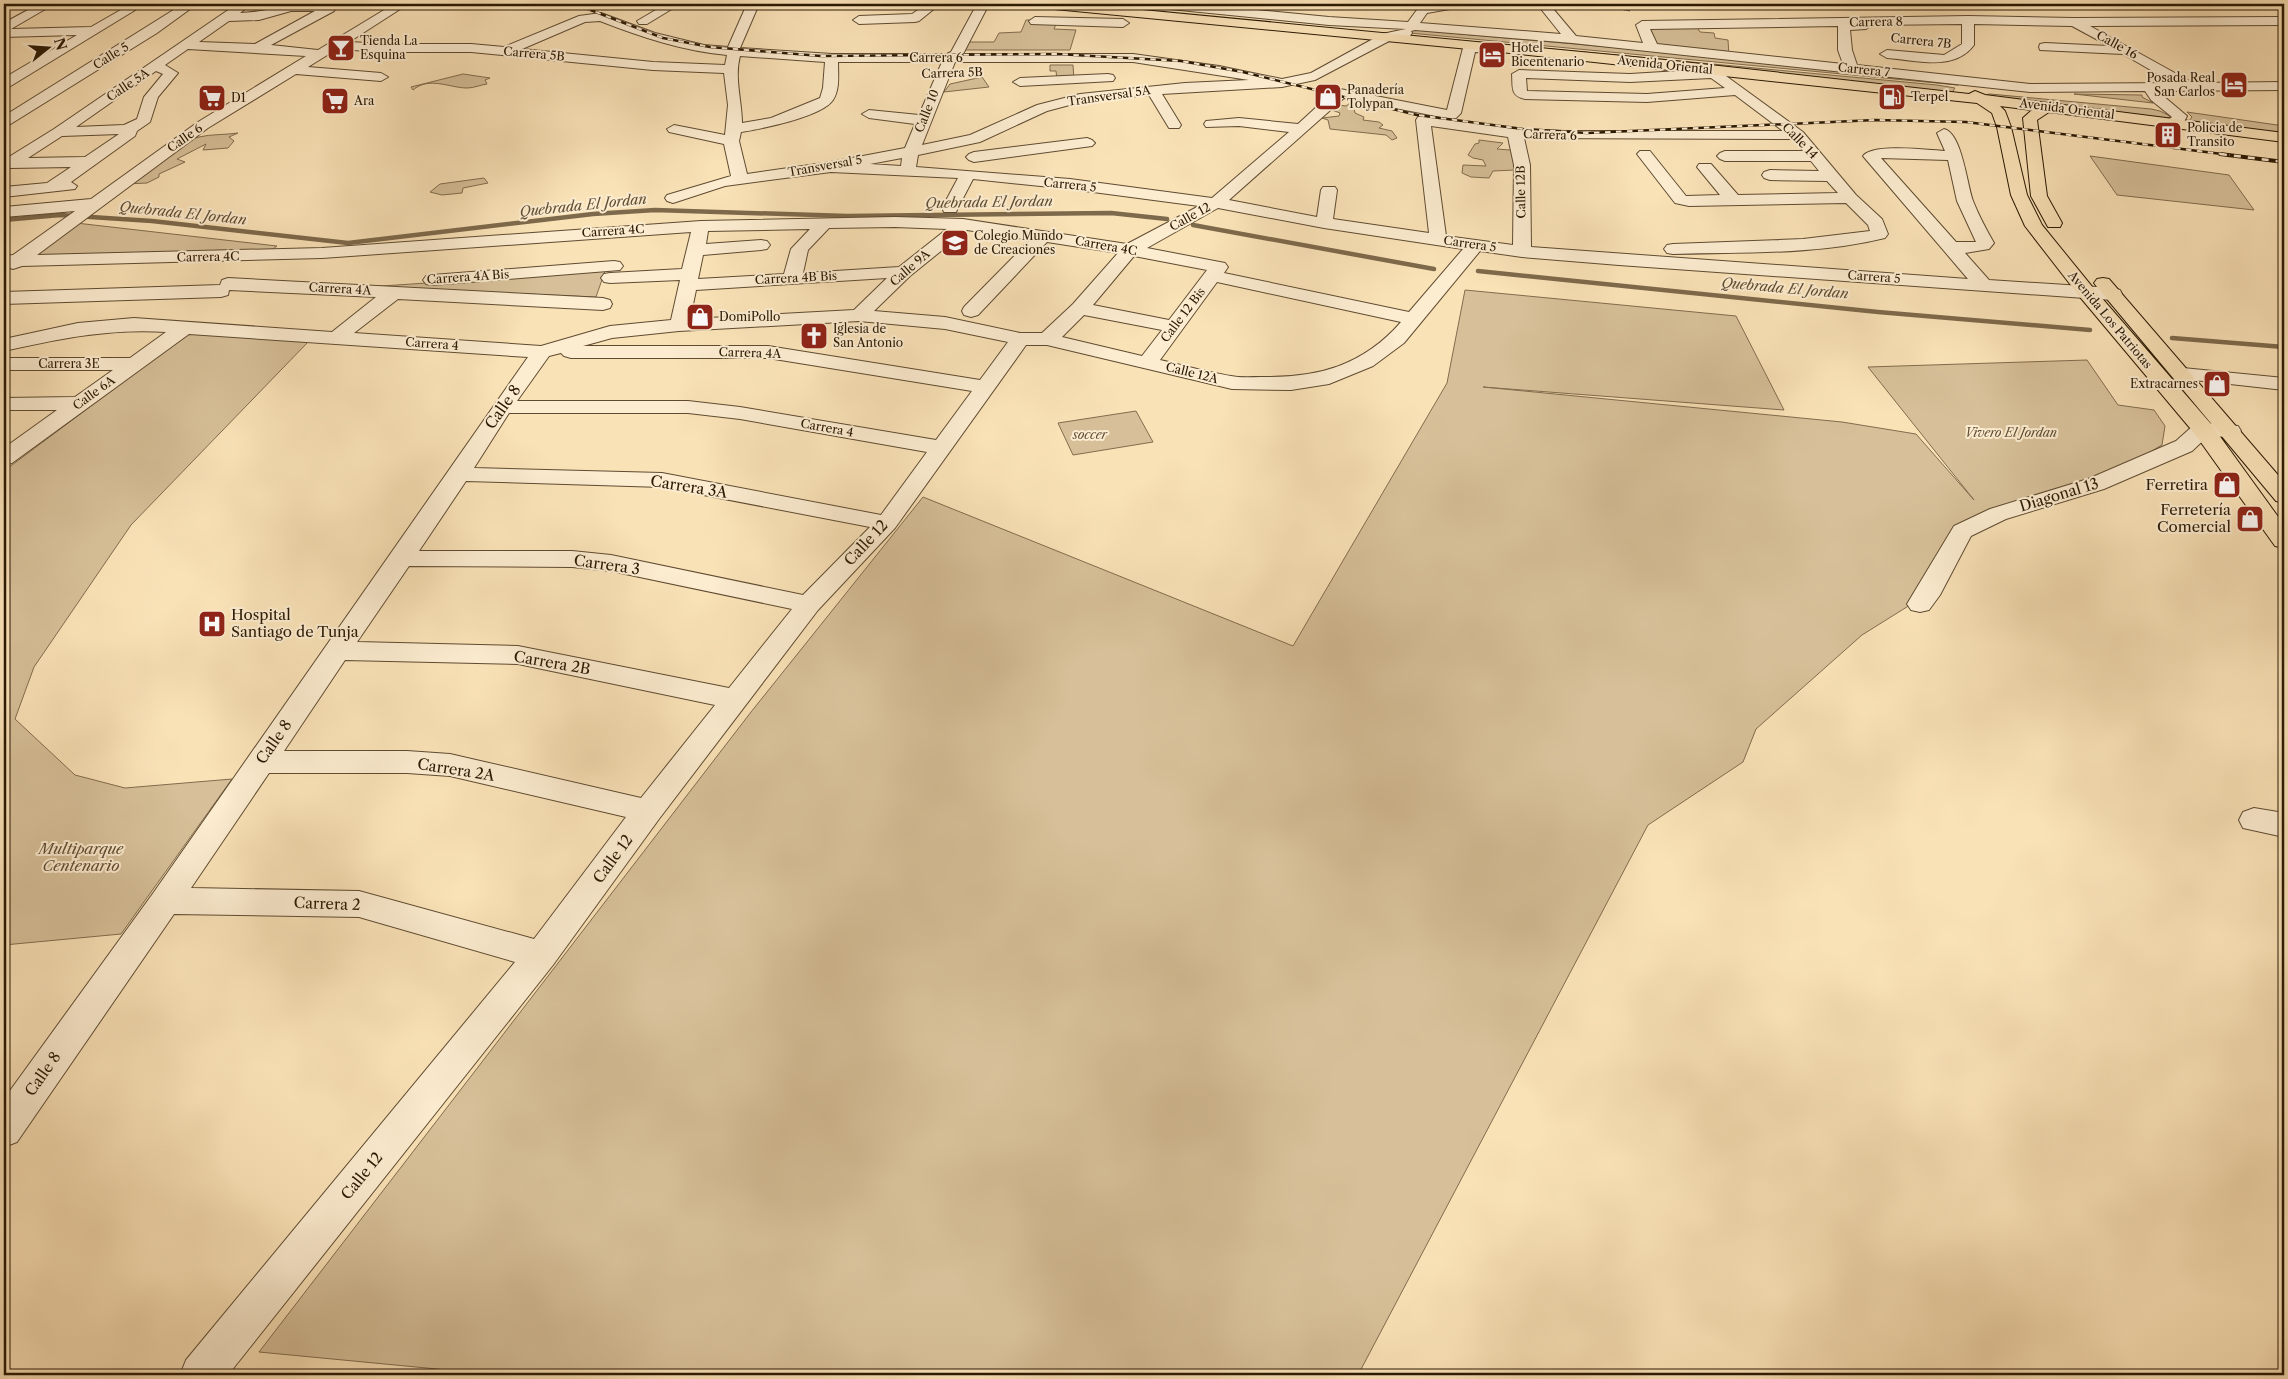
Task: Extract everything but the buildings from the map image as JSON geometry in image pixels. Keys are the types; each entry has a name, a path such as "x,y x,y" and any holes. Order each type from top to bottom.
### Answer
{"main road":[{"name":"Avenida Oriental","path":"1044,4 1387,37 1721,73 1985,90 2046,107 2171,115 2195,110"},
{"name":"Avenida Oriental","path":"1116,4 1206,8 1985,90 2171,115 2284,137"},
{"name":"Avenida Los Patriotas","path":"1985,90 1998,111 2004,127 2019,195 2034,226 2087,293 2203,429 2284,541"},
{"path":"2046,107 2030,118 2032,148 2039,196 2064,236"},
{"path":"2222,114 2284,125"},
{"name":"Avenida Los Patriotas","path":"2094,272 2177,367 2284,496"},
{"path":"2142,358 2177,367"}],"street":[{"path":"4,28 48,4"},
{"path":"4,84 139,4"},
{"name":"Calle 5","path":"4,122 153,30 191,4"},
{"name":"Calle 5A","path":"89,162 10,163 60,132 245,4"},
{"name":"Calle 6","path":"8,265 203,125 338,45 402,4"},
{"path":"643,20 674,4"},
{"path":"740,179 733,135 735,105 730,69 753,4"},
{"path":"871,4 857,24 915,18 934,4"},
{"name":"Calle 10","path":"908,170 911,152 943,74 983,4"},
{"name":"Avenida Oriental","path":"1160,4 1330,21 1367,22 1408,30 1463,31 1572,40"},
{"path":"1457,4 1423,10 1408,30 1387,37 1316,76 1337,98 1340,93 1345,93 1451,116 1454,113 1469,47 1492,50 1494,48"},
{"path":"1463,31 1466,4"},
{"path":"1543,4 1572,40"},
{"path":"226,17 259,16 290,6 333,6"},
{"path":"257,48 333,6"},
{"path":"1080,24 1082,7"},
{"path":"1950,7 1984,20"},
{"path":"2227,7 2284,34"},
{"name":"Calle 16","path":"2049,8 2193,87"},
{"path":"504,52 598,9"},
{"name":"Carrera 6","path":"598,9 643,20 736,48"},
{"name":"Carrera 6","path":"598,9 601,17 651,36 704,49 736,48 954,53 1016,57 1133,58 1220,70 1282,83"},
{"path":"1367,22 1372,10"},
{"path":"26,16 54,16"},
{"path":"92,16 120,16"},
{"name":"Carrera 8","path":"1652,48 1642,25 1841,27 1967,25 1984,20 2074,22 2284,21"},
{"path":"1035,21 1080,24 1123,23"},
{"path":"1841,27 1895,24 1937,27 1967,25 1968,46 1946,60 1845,50"},
{"path":"1841,27 1850,69"},
{"path":"1836,68 1841,27"},
{"name":"Carrera 7B","path":"1841,27 1872,36"},
{"path":"1605,29 1614,44"},
{"path":"4,33 153,30"},
{"path":"614,61 651,36"},
{"path":"349,74 386,48 405,38"},
{"name":"Carrera 7","path":"1572,40 1850,69 1985,90 2284,86"},
{"name":"Carrera 7B","path":"1949,44 1968,46"},
{"path":"186,45 257,48 322,54"},
{"name":"Carrera 5B","path":"338,45 386,48 471,48 653,66 730,69"},
{"path":"38,49 64,48"},
{"path":"2045,48 2127,51"},
{"path":"674,128 733,135 823,103 828,99 830,76 840,51"},
{"path":"1013,76 1016,57"},
{"path":"1069,57 1080,98"},
{"path":"1013,76 1075,80 1129,76 1133,58"},
{"path":"4,67 33,66"},
{"path":"51,188 146,120 149,99 171,73 156,66"},
{"path":"295,70 381,76"},
{"name":"Carrera 5B","path":"924,74 960,73"},
{"path":"1721,73 1630,78 1519,74 1520,93 1525,95 1647,98 1738,91"},
{"name":"Calle 14","path":"1619,260 1639,251 1806,243 1856,239 1879,234 1876,223 1850,198 1798,136 1770,113 1738,91 1721,73"},
{"path":"830,76 849,76"},
{"path":"1013,76 1042,108"},
{"name":"Transversal 5A","path":"911,152 975,138 1042,108 1080,98 1214,85 1282,83 1316,76"},
{"path":"1267,96 1269,90 1282,83"},
{"path":"1214,85 1239,122"},
{"path":"2156,88 2152,91 2171,115"},
{"path":"1153,90 1174,125"},
{"name":"Carrera 6","path":"1337,98 1423,120 1515,133 1798,136"},
{"name":"Calle 12","path":"201,1375 542,955 648,811 809,604 886,523 986,387 1034,330 1080,308 1130,250 1216,203 1337,98"},
{"path":"1751,115 1770,113"},
{"path":"869,114 923,120"},
{"path":"1423,120 1438,240"},
{"path":"1548,121 1639,123 1685,120"},
{"path":"1211,124 1239,122 1301,129"},
{"path":"60,132 129,131"},
{"name":"Calle 12B","path":"1515,133 1522,165 1522,252"},
{"path":"1944,133 1955,156 1959,184 1968,212 1985,242 1978,247 1950,247"},
{"path":"1679,136 1690,151"},
{"path":"974,157 1087,141 1070,184"},
{"name":"Transversal 5","path":"673,198 723,182 740,179 839,173 911,152"},
{"path":"1955,156 1880,153 1871,156 1983,284"},
{"path":"1645,154 1681,200 1850,198"},
{"path":"1730,162 1725,156 1815,156"},
{"path":"1705,167 1733,200"},
{"name":"Carrera 5","path":"839,173 908,170 1070,184 1216,203 1324,223 1522,252 2113,294"},
{"path":"944,216 968,174"},
{"path":"1770,175 1833,176"},
{"path":"4,192 124,181"},
{"path":"1324,223 1329,190"},
{"path":"4,212 84,211"},
{"name":"Carrera 4C","path":"8,265 322,253 628,230 702,226 824,224 944,216 962,224 1130,250 1413,319"},
{"path":"792,278 800,249 824,224"},
{"name":"Calle 9A","path":"859,315 904,272 962,224"},
{"path":"679,325 702,226"},
{"path":"596,334 612,272 628,230"},
{"path":"971,311 1043,236"},
{"path":"454,278 478,242"},
{"path":"696,250 761,245"},
{"name":"Calle 12A","path":"877,297 971,311 1148,362 1232,383 1291,384 1329,378 1366,362 1397,339 1475,246"},
{"name":"Calle 6A","path":"9,451 134,364 225,288 256,255"},
{"path":"612,272 689,279"},
{"name":"Carrera 4A Bis","path":"321,288 454,278 612,272"},
{"name":"Carrera 4B Bis","path":"689,279 792,278 904,272"},
{"name":"Calle 12 Bis","path":"1148,362 1215,272"},
{"name":"Carrera 4A","path":"4,298 225,288 321,288 603,304"},
{"path":"337,338 395,292"},
{"path":"1080,308 1174,327"},
{"name":"Calle 12A","path":"859,315 1034,330"},
{"name":"Carrera 4","path":"4,345 106,325 134,324 178,329 542,352 596,334 679,325 859,315"},
{"name":"Carrera 4","path":"4,352 109,331 178,329"},
{"path":"4,340 30,340"},
{"name":"Carrera 4A","path":"542,352 768,352 986,387"},
{"name":"Calle 8","path":"4,1130 165,901 459,474 502,407 542,352"},
{"name":"Carrera 3E","path":"4,364 134,364"},
{"path":"2177,367 2284,384"},
{"path":"4,404 80,403"},
{"name":"Carrera 4","path":"502,407 688,407 740,413 943,448"},
{"path":"2203,429 2230,431"},
{"name":"Diagonal 13","path":"1920,604 1927,595 1962,531 1998,514 2096,484 2184,446 2203,429"},
{"name":"Carrera 3A","path":"459,474 662,480 886,523"},
{"name":"Carrera 3","path":"401,558 572,559 611,563 809,604"},
{"name":"Carrera 2B","path":"337,651 518,655 734,699"},
{"name":"Carrera 2A","path":"260,762 407,762 450,766 648,811"},
{"path":"2254,820 2284,825"},
{"name":"Carrera 2","path":"165,901 359,904 542,955"}],"green space":[{"path":"1623,4 1630,11 1615,8 1583,9 1579,5"},
{"path":"1026,20 1078,20 1056,24 1054,29 1076,30 1070,50 963,50 968,42 994,42 999,33 1021,32"},
{"path":"1644,25 1697,27 1700,32 1714,33 1715,38 1728,40 1729,56 1654,48"},
{"path":"1416,30 1688,54 1958,85 1399,32"},
{"path":"1413,36 1937,85 1955,88 1953,91 1956,94"},
{"path":"1050,65 1073,65 1074,80 1057,80 1056,71 1050,71"},
{"path":"463,74 490,78 485,80 487,84 470,88 433,83 419,86 413,90 411,87"},
{"path":"982,77 989,87 944,92 950,84"},
{"path":"2074,94 2142,95 2142,97 2153,103"},
{"path":"1984,95 2151,109 2170,116 2169,118 2162,119"},
{"path":"1350,103 1353,105 1355,113 1364,117 1363,120 1379,122 1383,125 1379,128 1392,131 1397,138 1392,140 1386,135 1330,129 1328,120 1322,118 1339,116 1340,113 1332,110 1338,105 1346,106"},
{"path":"2187,112 2284,126 2284,134 2190,122 2192,117"},
{"path":"238,133 229,137 234,141 228,148 203,150 206,144 177,159 185,162 159,174 159,177 147,183 126,184 170,150 189,140 204,136"},
{"path":"1479,140 1503,143 1497,149 1510,150 1515,155 1515,170 1493,171 1489,178 1471,177 1462,173 1463,165 1486,166 1483,160 1468,155 1475,144 1479,143"},
{"path":"2090,156 2229,175 2254,210 2117,195"},
{"path":"484,178 488,183 463,188 462,193 442,195 430,192 440,184"},
{"path":"76,223 277,246 269,252 30,257"},
{"path":"605,271 596,297 367,287"},
{"name":"Vivero El Jordan","path":"1465,290 1736,316 1784,410 1483,387 1842,422 1916,434 1974,500 1868,367 2087,360 2118,405 2154,410 2165,426 2162,445 2096,484 1985,512 1949,542 1926,595 1862,635 1756,729 1743,762 1648,825 1358,1375 500,1375 259,1352 751,712 923,497 1293,646 1447,383"},
{"name":"Multiparque Centenario","path":"190,332 310,340 131,525 34,667 15,719 75,775 125,788 232,779 121,934 4,945 4,471"},
{"name":"soccer","path":"1136,411 1153,442 1073,455 1058,423"}],"waterway":[{"name":"Quebrada El Jordan","path":"4,220 60,215 152,221 348,243 593,214 655,210 847,216 1111,213 1167,219"},
{"name":"Quebrada El Jordan","path":"1193,225 1434,269"},
{"name":"Quebrada El Jordan","path":"1478,271 1878,312 2090,330"},
{"name":"Quebrada El Jordan","path":"2172,338 2284,347"}],"railway":[{"path":"575,4 663,38 710,47 821,56 1057,54 1181,61 1243,72 1417,115 1523,129 1587,133 1875,120 1966,122 2230,155"},
{"path":"2220,154 2284,162"}],"place":[{"name":"Tienda La Esquina","path":"341,48"},
{"name":"Hotel Bicentenario","path":"1492,55"},
{"name":"Posada Real San Carlos","path":"2234,85"},
{"name":"Panadería Tolypan","path":"1328,97"},
{"name":"Terpel","path":"1892,97"},
{"name":"D1","path":"212,98"},
{"name":"Ara","path":"335,101"},
{"name":"Policia de Transito","path":"2168,135"},
{"name":"Colegio Mundo de Creaciones","path":"955,243"},
{"name":"DomiPollo","path":"700,317"},
{"name":"Iglesia de San Antonio","path":"814,336"},
{"name":"Extracarnes","path":"2217,384"},
{"name":"Ferretira","path":"2227,485"},
{"name":"Ferretería Comercial","path":"2250,519"},
{"name":"Hospital Santiago de Tunja","path":"212,624"}]}
